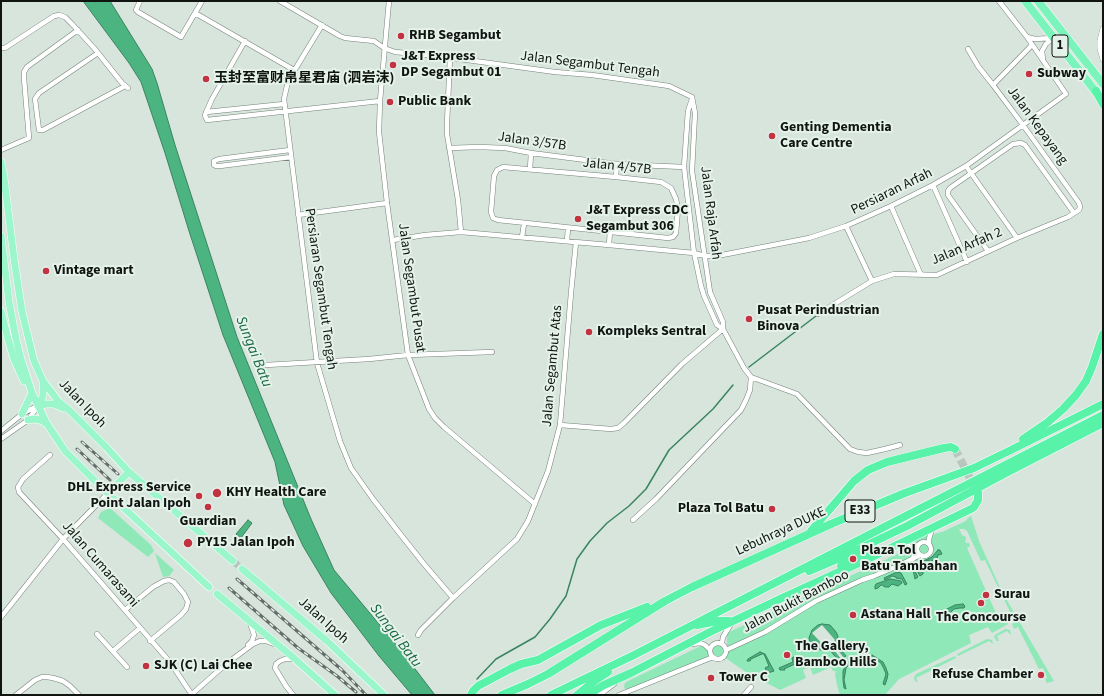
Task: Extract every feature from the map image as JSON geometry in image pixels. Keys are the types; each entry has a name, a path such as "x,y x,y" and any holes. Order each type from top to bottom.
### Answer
{"highway":[{"name":"1","path":"1024,1 1096,91 1103,103"},
{"name":"1","path":"1038,1 1103,84"},
{"path":"974,468 1032,433 1063,409 1086,381 1103,334"},
{"name":"Lebuhraya DUKE","path":"502,695 548,674 665,601 810,533 905,493 974,468 1103,404"},
{"path":"1035,458 1103,417"},
{"name":"E33","path":"551,695 634,655 1103,417"},
{"path":"756,592 842,557 907,526 1103,423"},
{"path":"1004,474 1061,449 1103,428"},
{"path":"810,533 854,481 868,470 887,462 944,448 951,447 955,449"},
{"path":"587,695 684,645 933,528 974,507 978,500 978,493"},
{"path":"801,589 907,526"},
{"path":"470,695 478,686 516,666 538,660 601,626 665,601"},
{"path":"683,629 712,622 734,621"},
{"path":"577,695 593,682 634,655"}],"main road":[{"name":"Jalan Ipoh","path":"1,162 22,312 34,361 43,381 59,402 69,410 129,472 234,561"},
{"path":"1,236 14,332 32,393 47,424 65,451 209,587"},
{"path":"1,311 14,359 25,384 32,393"},
{"path":"38,406 43,396 43,381"},
{"path":"22,414 32,393"},
{"path":"38,406 54,404 69,410"},
{"path":"28,420 40,420 47,424"},
{"path":"108,493 129,472"},
{"name":"Jalan Ipoh","path":"242,568 327,641 384,695"},
{"path":"217,594 295,659 335,695"}],"street":[{"path":"140,1 136,10 138,12 181,37 202,1"},
{"name":"Jalan Segambut Tengah","path":"280,1 345,38 374,41 384,48 395,52 555,72 592,75 669,86 692,97"},
{"name":"Jalan Segambut Pusat","path":"389,1 384,48 379,132 387,203 408,355 429,409 435,418 535,504"},
{"path":"999,1 1043,60"},
{"path":"195,13 294,70"},
{"path":"1,53 3,48 56,15 59,15 65,17 78,30 98,53 116,77 127,87 43,130 39,130 34,99 39,93 98,53"},
{"name":"Persiaran Segambut Tengah","path":"322,25 288,81 284,104 317,363 333,420 351,468 406,542 453,598"},
{"path":"1103,29 1100,41 1103,59"},
{"path":"1,150 30,138 24,78 26,67 78,30"},
{"path":"1027,37 1035,39 1053,38"},
{"path":"1043,60 1042,51 1046,44 1053,38"},
{"path":"245,41 212,99 205,115 207,120 380,101"},
{"name":"Jalan Kepayang","path":"1032,45 993,85 1079,203 1080,207"},
{"path":"968,49 978,66 993,85"},
{"path":"450,58 447,123 449,148 455,176 461,232"},
{"name":"Persiaran Arfah","path":"393,240 425,235 461,232 717,256 809,238 846,226 933,185 966,166 1066,94 1043,60"},
{"name":"Jalan Raja Arfah","path":"692,97 688,111 684,167 694,254 704,296 717,325 723,329 744,368 751,376"},
{"name":"Jalan Raja Arfah","path":"692,97 695,113 692,171 710,292 723,322 723,329"},
{"path":"206,112 284,104"},
{"path":"988,251 948,195 950,188 1013,144 1021,143 1025,145 1074,213"},
{"name":"Jalan 3/57B","path":"449,148 505,148 531,153 617,164 684,167"},
{"path":"290,150 219,159 214,161 214,165 220,166 291,157"},
{"path":"530,169 531,153"},
{"path":"616,177 617,164"},
{"path":"966,166 1017,238"},
{"name":"Jalan 4/57B","path":"503,168 530,169 661,182 671,188 676,199 678,209 676,233 668,238 610,231 524,224 493,218 491,212 494,176 497,170 503,168"},
{"path":"933,185 967,262"},
{"path":"298,215 387,203"},
{"path":"891,206 921,275"},
{"name":"Jalan Arfah 2","path":"818,314 872,281 894,274 937,275 1017,238 1068,217 1080,207"},
{"path":"522,237 524,224"},
{"path":"846,226 872,281"},
{"path":"567,241 568,228"},
{"path":"608,245 610,231"},
{"name":"Jalan Segambut Atas","path":"418,635 421,630 453,598 517,539 528,521 535,504 548,471 560,426 570,293 576,242"},
{"path":"560,426 611,429 618,428 682,364 723,329"},
{"path":"266,365 317,363 408,355 492,352"},
{"path":"633,520 656,499 741,410 750,390 751,376 798,394 850,449 867,453 900,445"},
{"path":"1,431 22,414 38,406"},
{"path":"1,440 28,420 38,406"},
{"name":"Jalan Cumarasami","path":"50,455 23,479 18,487 19,492 170,662 191,695"},
{"path":"1,617 63,540 108,493"},
{"path":"896,545 909,546 924,556 930,554 930,533 933,528"},
{"path":"919,553 918,546 921,543 925,542 929,544"},
{"path":"909,546 914,554 913,559"},
{"name":"Jalan Bukit Bamboo","path":"726,650 765,632 816,602 862,580 913,559 919,553"},
{"path":"125,610 153,587 164,581 169,580 174,582 184,594 188,602 186,609 182,615 150,640"},
{"path":"245,650 252,641 254,635 250,621"},
{"path":"722,643 726,632 734,621"},
{"path":"113,651 140,628"},
{"path":"97,634 127,667"},
{"path":"191,695 226,664 260,641 266,641 278,645"},
{"path":"684,645 700,643 705,644 713,657"},
{"path":"710,650 710,647 714,643 722,643"},
{"path":"621,694 713,657 718,659 723,657 726,650 722,643"},
{"path":"293,695 275,668 276,664 280,661 285,659 295,659"},
{"path":"600,695 631,673"},
{"path":"16,695 35,680 42,677 64,681 79,695"},
{"path":"744,695 751,687"}],"shaded area":[{"path":"83,1 110,1 152,69 237,337 311,519 334,570 399,648 435,695 412,695 379,656 331,593 303,546 284,505 275,462 223,335 141,82 129,63"},
{"path":"110,508 151,545 154,551 148,557 98,518 101,512"},
{"path":"971,516 979,541 1002,592 1054,681 1047,683 1045,679 1047,678 1043,668 1039,669 1018,627 1014,629 1012,624 1015,622 985,560 981,561 967,531 964,529 959,529 962,535 966,537 966,543 969,543 970,546 967,548 999,620 1005,618 1008,624 992,633 988,627 969,635 971,643 899,679 885,695 840,695 835,674 836,671 833,671 831,667 813,675 810,667 803,670 806,678 780,690 746,672 724,657 727,649 727,633 913,546 906,543 928,534 927,539 931,535 942,532 966,521"},
{"path":"248,520 252,523 241,538 236,534"},
{"path":"938,550 940,550 942,554 938,555 937,559 919,563 932,557"},
{"path":"155,553 174,570 169,576 163,577"},
{"path":"938,560 940,565 938,566 935,564 932,568 927,570 923,569 923,574 920,576 917,571 919,567"},
{"path":"919,563 915,571 918,577 915,579 913,570"},
{"path":"897,572 901,573 907,584 905,585 902,579 892,576 885,580 884,578"},
{"path":"890,579 901,581 902,583 898,586 892,584 889,587 881,585 875,589 876,584"},
{"path":"963,604 965,606 964,608 954,609 939,622 941,617 937,611"},
{"path":"818,625 830,625 838,636 836,644 846,656 839,661 829,649 817,649 810,642 809,638 812,630"},
{"path":"1005,629 1010,630 1011,635 1007,631 997,636 999,641 997,641 994,637 995,635"},
{"path":"987,639 992,640 993,644 989,641 958,656 957,654"},
{"path":"718,645 722,647 724,651 722,655 718,657 714,655 712,651 714,647"},
{"path":"701,646 704,646 710,657 626,690 624,687 625,683 628,681"},
{"path":"760,652 765,654 774,671 768,673 765,668 769,666 764,654 747,661"},
{"path":"872,655 883,662 886,668 888,674 885,685 883,684 886,674 884,669 881,663 871,656"},
{"path":"955,656 956,658 916,678 918,682 915,681 914,678 916,674"},
{"path":"794,657 797,663 784,669 785,670 780,670 779,668 793,662 792,658"},
{"path":"858,657 846,668 844,680 846,689 844,688 843,671 848,662"}],"pier":[{"path":"822,625 835,640 832,643 844,658 842,660 830,645 826,648 812,633"}],"waterway":[{"path":"749,367 816,316"},
{"path":"477,679 496,659 535,637 566,596 577,559 590,541 607,523 629,506 646,489 669,450 713,409 733,385"}],"tunnel":[{"path":"955,449 975,488"},
{"path":"233,561 242,569"}],"railway":[{"path":"82,442 118,474"},
{"path":"77,449 110,480"},
{"path":"237,579 342,670 366,695"},
{"path":"229,588 298,648 337,676 356,692"}],"place":[{"name":"RHB Segambut","path":"401,36"},
{"name":"J&T Express DP Segambut 01","path":"393,65"},
{"name":"Subway","path":"1029,74"},
{"name":"玉封至富财帛星君庙 (泗岩沫)","path":"206,79"},
{"name":"Public Bank","path":"390,102"},
{"name":"Genting Dementia Care Centre","path":"772,136"},
{"name":"J&T Express CDC Segambut 306","path":"578,219"},
{"name":"Vintage mart","path":"46,271"},
{"name":"Pusat Perindustrian Binova","path":"749,319"},
{"name":"Kompleks Sentral","path":"589,332"},
{"name":"KHY Health Care","path":"217,493"},
{"name":"DHL Express Service Point Jalan Ipoh","path":"199,496"},
{"name":"Guardian","path":"208,507"},
{"name":"Plaza Tol Batu","path":"772,509"},
{"name":"PY15 Jalan Ipoh","path":"188,543"},
{"name":"Plaza Tol Batu Tambahan","path":"853,559"},
{"name":"Surau","path":"986,595"},
{"name":"The Concourse","path":"981,603"},
{"name":"Astana Hall","path":"853,615"},
{"name":"The Gallery, Bamboo Hills","path":"787,655"},
{"name":"SJK (C) Lai Chee","path":"146,666"},
{"name":"Refuse Chamber","path":"1041,675"},
{"name":"Tower C","path":"711,678"}],"water label":[{"name":"Sungai Batu","path":"253,352"},
{"name":"Sungai Batu","path":"395,636"}]}
